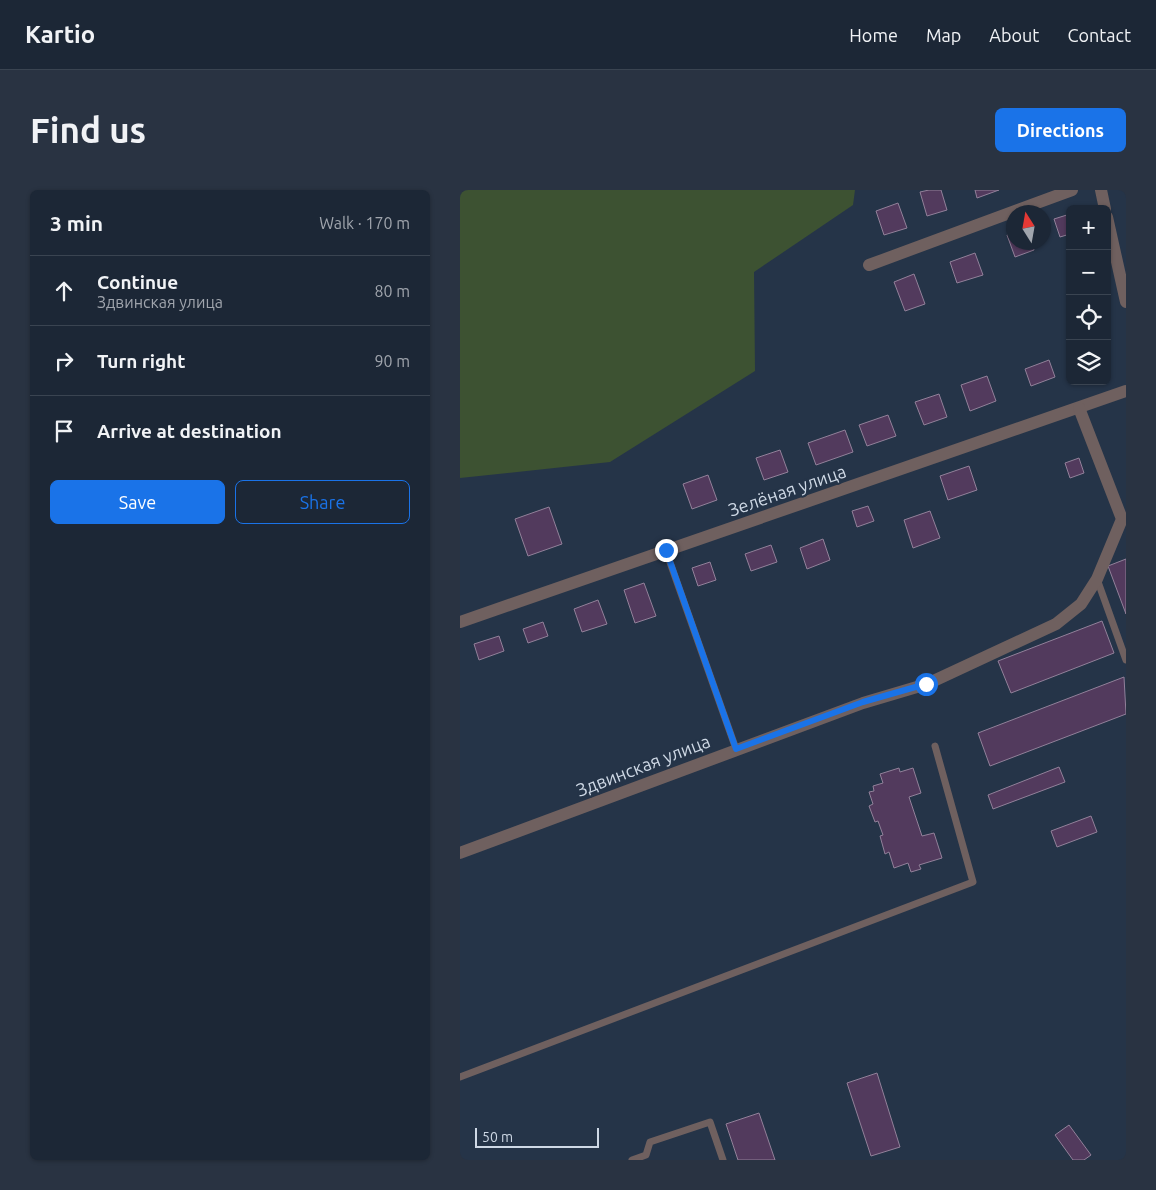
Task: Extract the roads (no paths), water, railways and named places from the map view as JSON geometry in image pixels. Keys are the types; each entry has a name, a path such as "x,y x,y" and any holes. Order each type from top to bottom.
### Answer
{"street":[{"path":"869,265 1072,190"},
{"path":"1101,190 1104,205"},
{"path":"1111,235 1126,302"},
{"name":"Зелёная улица","path":"460,622 1126,391"},
{"name":"Здвинская улица","path":"460,853 863,702 926,684 1056,624 1082,604 1097,579 1124,521 1079,408"}],"lane":[{"path":"666,550 736,749"},
{"path":"1097,579 1126,660"},
{"path":"460,1077 973,882 935,746"},
{"path":"632,1160 646,1155 650,1142 710,1122 723,1160"}]}
